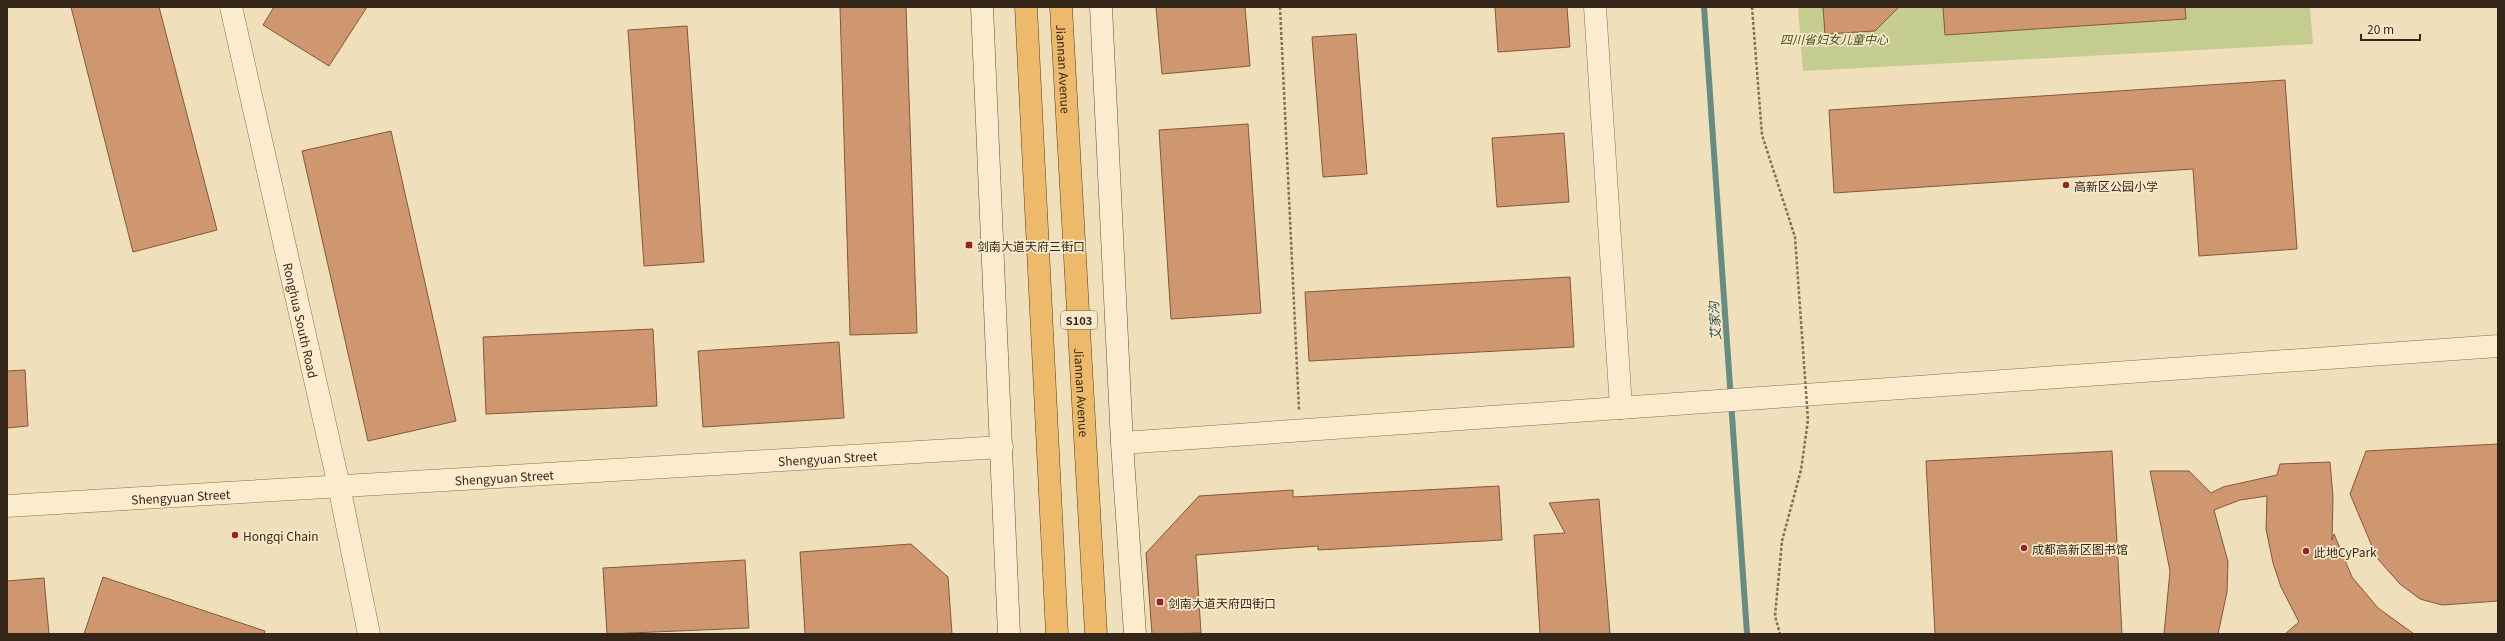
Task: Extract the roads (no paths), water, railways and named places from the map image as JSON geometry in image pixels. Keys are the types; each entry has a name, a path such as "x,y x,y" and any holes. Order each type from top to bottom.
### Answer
{"highway":[{"path":"1026,7 1057,634"},
{"name":"Jiannan Avenue","path":"1061,7 1096,634"}],"street":[{"name":"Ronghua South Road","path":"231,7 339,486 369,634"},
{"path":"982,7 1010,634"},
{"path":"1101,7 1122,443 1135,634"},
{"path":"1595,7 1621,408"},
{"path":"1122,443 2498,346"},
{"name":"Shengyuan Street","path":"7,506 1002,447"}],"waterway":[{"name":"艾家沟","path":"1704,7 1747,634"}],"place":[{"name":"高新区公园小学","path":"2066,185"},
{"name":"剑南大道天府三街口","path":"969,245"},
{"name":"Hongqi Chain","path":"235,535"},
{"name":"成都高新区图书馆","path":"2024,548"},
{"name":"此地CyPark","path":"2306,551"},
{"name":"剑南大道天府四街口","path":"1160,602"}],"park label":[{"name":"四川省妇女儿童中心","path":"1834,38"}]}
